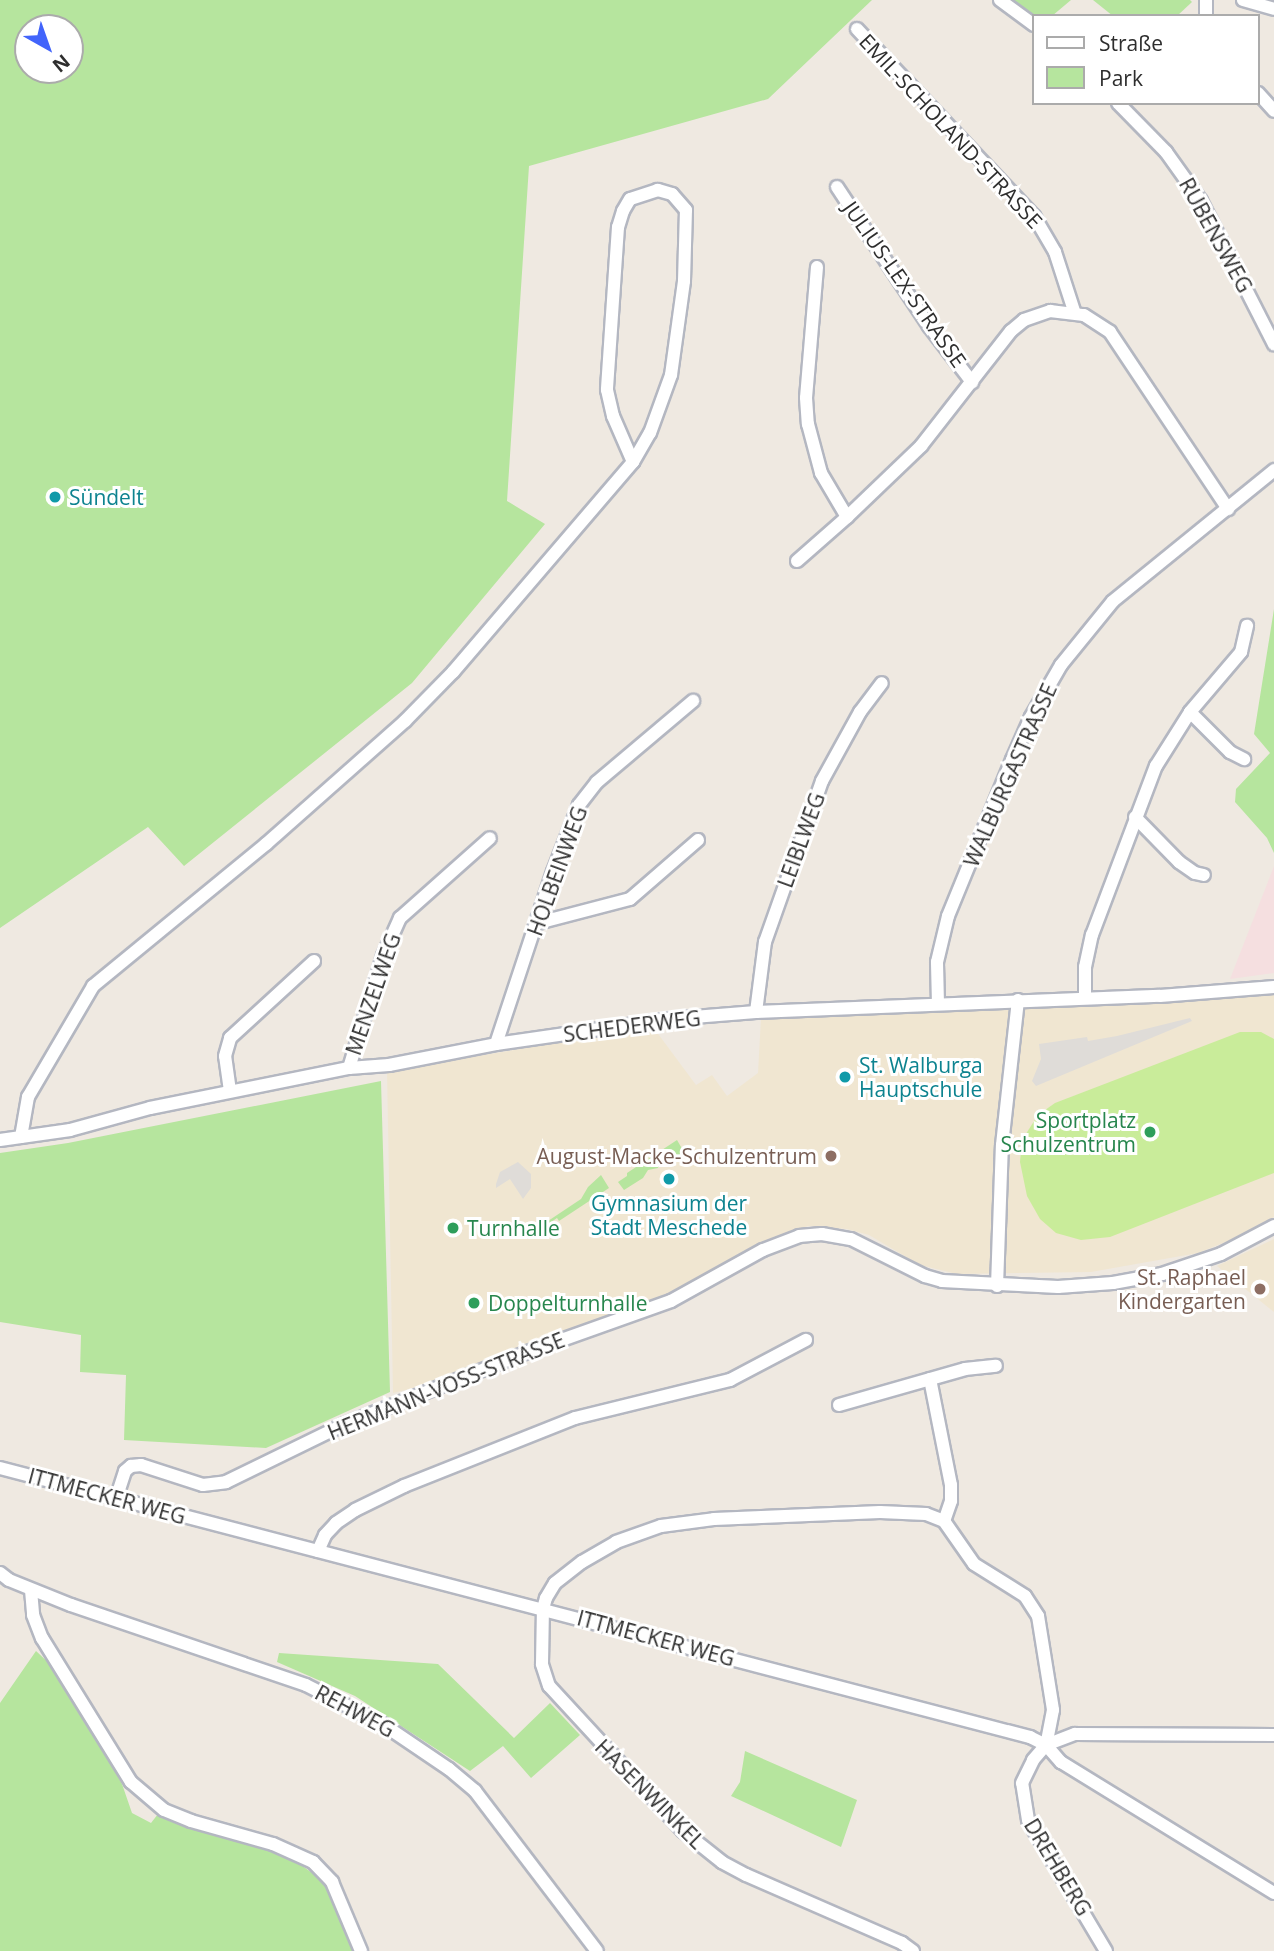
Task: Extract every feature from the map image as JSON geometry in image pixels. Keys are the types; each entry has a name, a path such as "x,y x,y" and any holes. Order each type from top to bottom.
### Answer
{"street":[{"path":"1000,0 1032,24"},
{"path":"1242,0 1274,9"},
{"name":"EMIL-SCHOLAND-STRASSE","path":"857,29 1034,216 1055,252 1074,311"},
{"path":"1260,95 1274,111"},
{"name":"RUBENSWEG","path":"1120,105 1166,152 1190,183 1228,251 1274,344"},
{"name":"JULIUS-LEX-STRASSE","path":"837,187 929,326 972,382"},
{"path":"21,1137 28,1097 93,986 266,844 405,720 453,673 633,462 650,433 671,375 684,281 686,210 672,194 658,190 630,200 623,211 618,228 607,390 613,416 633,462"},
{"path":"817,267 806,398 808,424 821,472 848,517"},
{"path":"797,561 848,517 920,446 1005,337 1024,320 1050,311 1074,311 1102,325 1117,340 1228,509"},
{"name":"WALBURGASTRASSE","path":"938,1004 937,962 944,927 1004,778 1051,682 1076,643 1110,603 1274,470"},
{"path":"1085,998 1085,967 1092,935 1135,817 1162,753 1190,712 1241,652 1247,626"},
{"name":"LEIBLWEG","path":"756,1012 765,942 822,781 860,712 882,683"},
{"name":"HOLBEINWEG","path":"496,1044 566,836 583,798 597,782 693,701"},
{"path":"1190,712 1226,748 1244,759"},
{"path":"1135,817 1179,862 1195,873 1204,875"},
{"name":"MENZELWEG","path":"349,1068 393,930 410,907 458,860 490,838"},
{"path":"537,923 630,900 698,840"},
{"path":"230,1091 225,1056 230,1038 314,961"},
{"name":"SCHEDERWEG","path":"0,1140 70,1130 150,1108 349,1068 389,1065 496,1044 669,1019 756,1012 1274,987"},
{"path":"997,1286 999,1180 1018,1000"},
{"name":"HERMANN-VOSS-STRASSE","path":"116,1499 125,1471 131,1466 141,1465 203,1485 226,1482 345,1424 525,1353 671,1301 775,1244 811,1234 859,1241 932,1279 997,1286 1076,1287 1136,1280 1203,1262 1274,1226"},
{"path":"318,1550 335,1523 404,1486 575,1418 730,1380 806,1340"},
{"path":"839,1405 965,1369 996,1366"},
{"path":"930,1379 951,1485 951,1502 944,1521"},
{"name":"ITTMECKER WEG","path":"0,1468 1024,1735 1046,1745 1061,1762 1274,1893"},
{"path":"543,1609 545,1598 555,1583 582,1562 616,1542 661,1526 714,1519 880,1512 926,1514 944,1521 974,1564 1025,1596 1038,1616 1053,1710 1046,1745"},
{"name":"REHWEG","path":"0,1573 31,1590 306,1685 381,1723 438,1761 475,1791 597,1951"},
{"path":"31,1590 33,1615 42,1638 131,1782 164,1810 191,1821 273,1844 313,1862 332,1882 361,1951"},
{"name":"HASENWINKEL","path":"543,1609 542,1664 549,1686 683,1831 714,1856 746,1875 902,1943 913,1951"},
{"path":"1046,1745 1075,1734 1274,1735"},
{"name":"DREHBERG","path":"1046,1745 1023,1778 1025,1811 1106,1951"}],"shaded area":[{"path":"1274,866 1274,973 1230,979 1269,879"},
{"name":"August-Macke-Schulzentrum","path":"1274,995 1274,1217 1248,1233 1198,1253 1091,1272 957,1274 920,1265 869,1235 847,1229 808,1226 772,1238 675,1292 426,1385 393,1393 387,1071 653,1027 696,1085 712,1075 727,1096 758,1073 761,1018 1149,1004"},
{"path":"1190,1018 1192,1021 1036,1086 1032,1081 1041,1059 1039,1044 1087,1037 1088,1041"},
{"path":"518,1162 531,1174 531,1188 523,1199 510,1179 496,1188 500,1172"},
{"name":"St. Raphael Kindergarten","path":"1274,1239 1274,1312 1217,1266"}],"green space":[{"path":"0,0 872,0 768,99 529,166 507,501 545,524 412,683 184,866 148,827 0,928"},
{"path":"1011,0 1071,0 1054,14 1032,15"},
{"path":"1093,0 1192,2 1179,14 1110,14"},
{"path":"1274,609 1274,853 1267,838 1235,802 1236,789 1270,753 1254,734"},
{"name":"Sportplatz Schulzentrum","path":"1240,1032 1261,1032 1274,1039 1274,1173 1110,1237 1081,1240 1056,1233 1040,1219 1027,1196 1020,1162 1022,1140 1038,1115 1055,1103"},
{"path":"381,1081 390,1392 266,1448 124,1440 126,1375 80,1372 81,1335 0,1322 0,1153 68,1143"},
{"path":"677,1140 684,1152 668,1162 659,1163 658,1168 648,1170 643,1178 624,1190 618,1182 627,1176 627,1173"},
{"path":"601,1175 609,1188 559,1221 557,1218 548,1224 548,1221 581,1199 588,1187"},
{"path":"36,1651 66,1679 122,1784 132,1813 151,1823 158,1814 195,1829 259,1844 293,1859 323,1881 354,1951 0,1951 0,1703"},
{"path":"279,1653 438,1664 514,1738 550,1703 580,1735 531,1778 503,1746 470,1771 355,1696 277,1662"},
{"path":"745,1751 857,1800 841,1847 731,1796 740,1782"}],"place":[{"name":"Sündelt","path":"55,497"},
{"name":"St. Walburga Hauptschule","path":"845,1077"},
{"name":"Sportplatz Schulzentrum","path":"1150,1132"},
{"name":"August-Macke-Schulzentrum","path":"831,1156"},
{"name":"Gymnasium der Stadt Meschede","path":"669,1179"},
{"name":"Turnhalle","path":"453,1228"},
{"name":"St. Raphael Kindergarten","path":"1260,1289"},
{"name":"Doppelturnhalle","path":"474,1303"}]}
